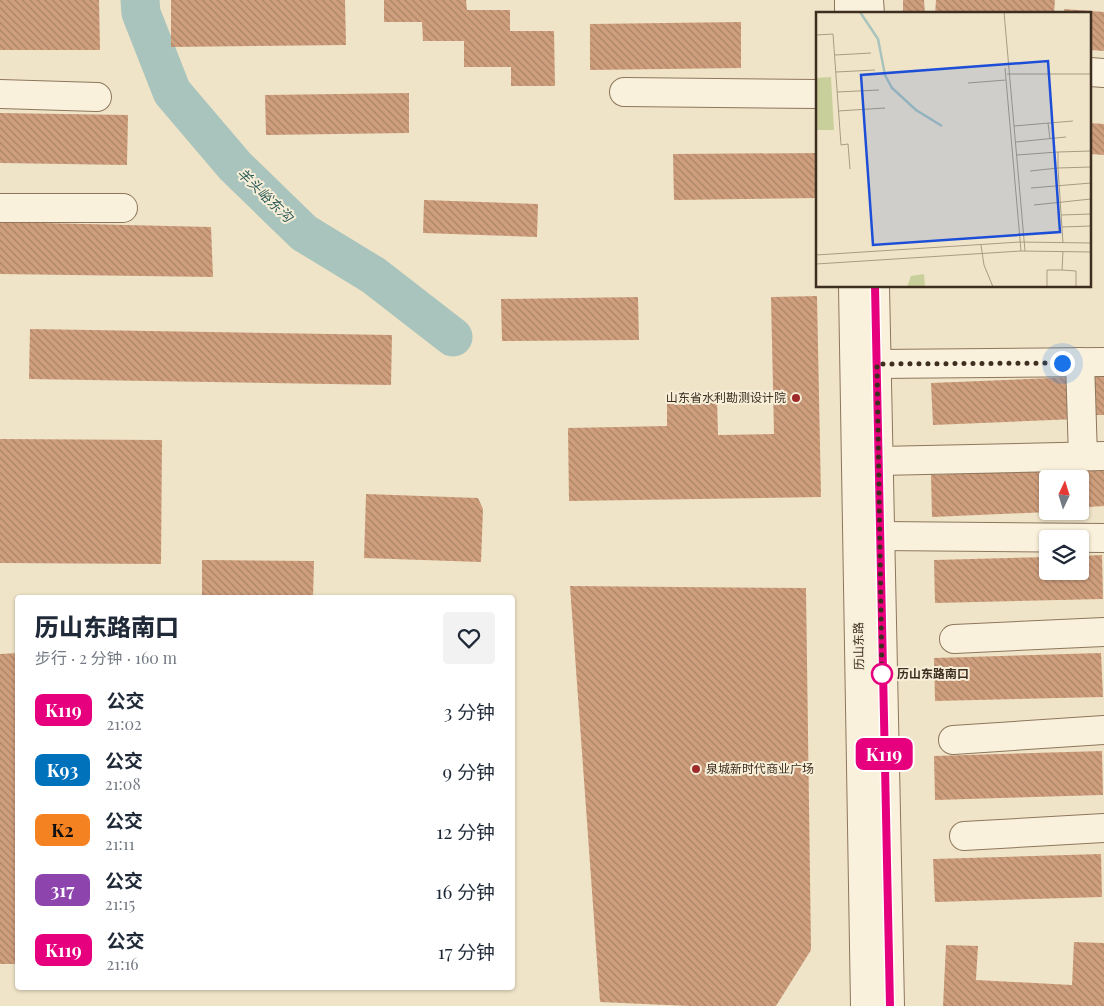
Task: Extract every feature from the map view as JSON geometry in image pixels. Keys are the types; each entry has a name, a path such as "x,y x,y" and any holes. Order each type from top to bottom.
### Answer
{"street":[{"path":"624,92 816,94"},
{"path":"0,94 97,97"},
{"path":"0,208 123,208"},
{"name":"历山东路","path":"853,288 865,1006"},
{"name":"历山东路","path":"875,288 890,1006"},
{"path":"877,364 1092,362 1094,457 879,461"},
{"path":"881,536 1104,538"},
{"path":"954,639 1104,632"},
{"path":"953,740 1104,730"},
{"path":"964,836 1104,828"}],"building":[{"path":"0,0 99,0 100,50 0,50"},
{"path":"171,0 345,0 346,45 171,47"},
{"path":"384,0 466,0 467,10 510,10 510,31 554,31 555,86 511,86 511,67 464,67 464,41 423,41 422,22 384,22"},
{"path":"903,0 924,0 925,12 903,12"},
{"path":"936,0 1055,0 1054,12 935,12"},
{"path":"1064,9 1104,12 1104,51 1092,50 1092,12 1064,12"},
{"path":"741,22 741,68 590,70 590,24"},
{"path":"409,93 409,133 266,135 265,95"},
{"path":"0,113 128,115 127,165 0,163"},
{"path":"1092,123 1104,124 1104,155 1092,154"},
{"path":"816,153 816,198 674,200 673,154"},
{"path":"424,200 538,204 537,237 423,233"},
{"path":"0,222 211,227 213,277 0,274"},
{"name":"山东省水利勘测设计院","path":"817,296 821,497 569,501 568,428 667,426 667,399 717,398 718,435 774,434 771,297"},
{"path":"638,297 639,340 502,341 501,299"},
{"path":"30,329 392,335 391,385 29,379"},
{"path":"1094,375 1104,375 1104,415 1095,415"},
{"path":"1075,377 1076,419 933,425 931,383"},
{"path":"0,439 162,440 161,564 0,563"},
{"path":"1104,466 1104,506 1089,507 1088,467"},
{"path":"1039,470 1039,512 932,517 931,475"},
{"path":"366,494 478,498 483,509 481,562 364,558"},
{"path":"1102,555 1103,599 935,603 934,560 1039,557 1039,580 1089,580 1089,556"},
{"path":"202,560 314,561 313,595 202,595"},
{"name":"泉城新时代商业广场","path":"570,586 806,588 811,950 776,1006 689,1006 600,1002"},
{"path":"15,653 15,964 0,964 0,654"},
{"path":"1101,653 1103,697 935,701 934,658"},
{"path":"1102,751 1103,795 935,800 934,756"},
{"path":"1101,854 1102,897 935,902 933,859"},
{"path":"1074,942 1104,943 1104,1006 943,1006 946,945 978,946 976,980 1072,985"}],"waterway":[{"name":"羊头峪东沟","path":"140,0 141,13 172,92 235,166 304,233 373,275 453,337"}],"bus line":[{"name":"K119","path":"875,288 881,536 882,697 890,1006"}],"place":[{"name":"山东省水利勘测设计院","path":"796,398"},
{"name":"历山东路南口","path":"882,674"},
{"name":"泉城新时代商业广场","path":"696,769"}],"route":[{"path":"882,674 882,678 877,364 1062,363"}]}
